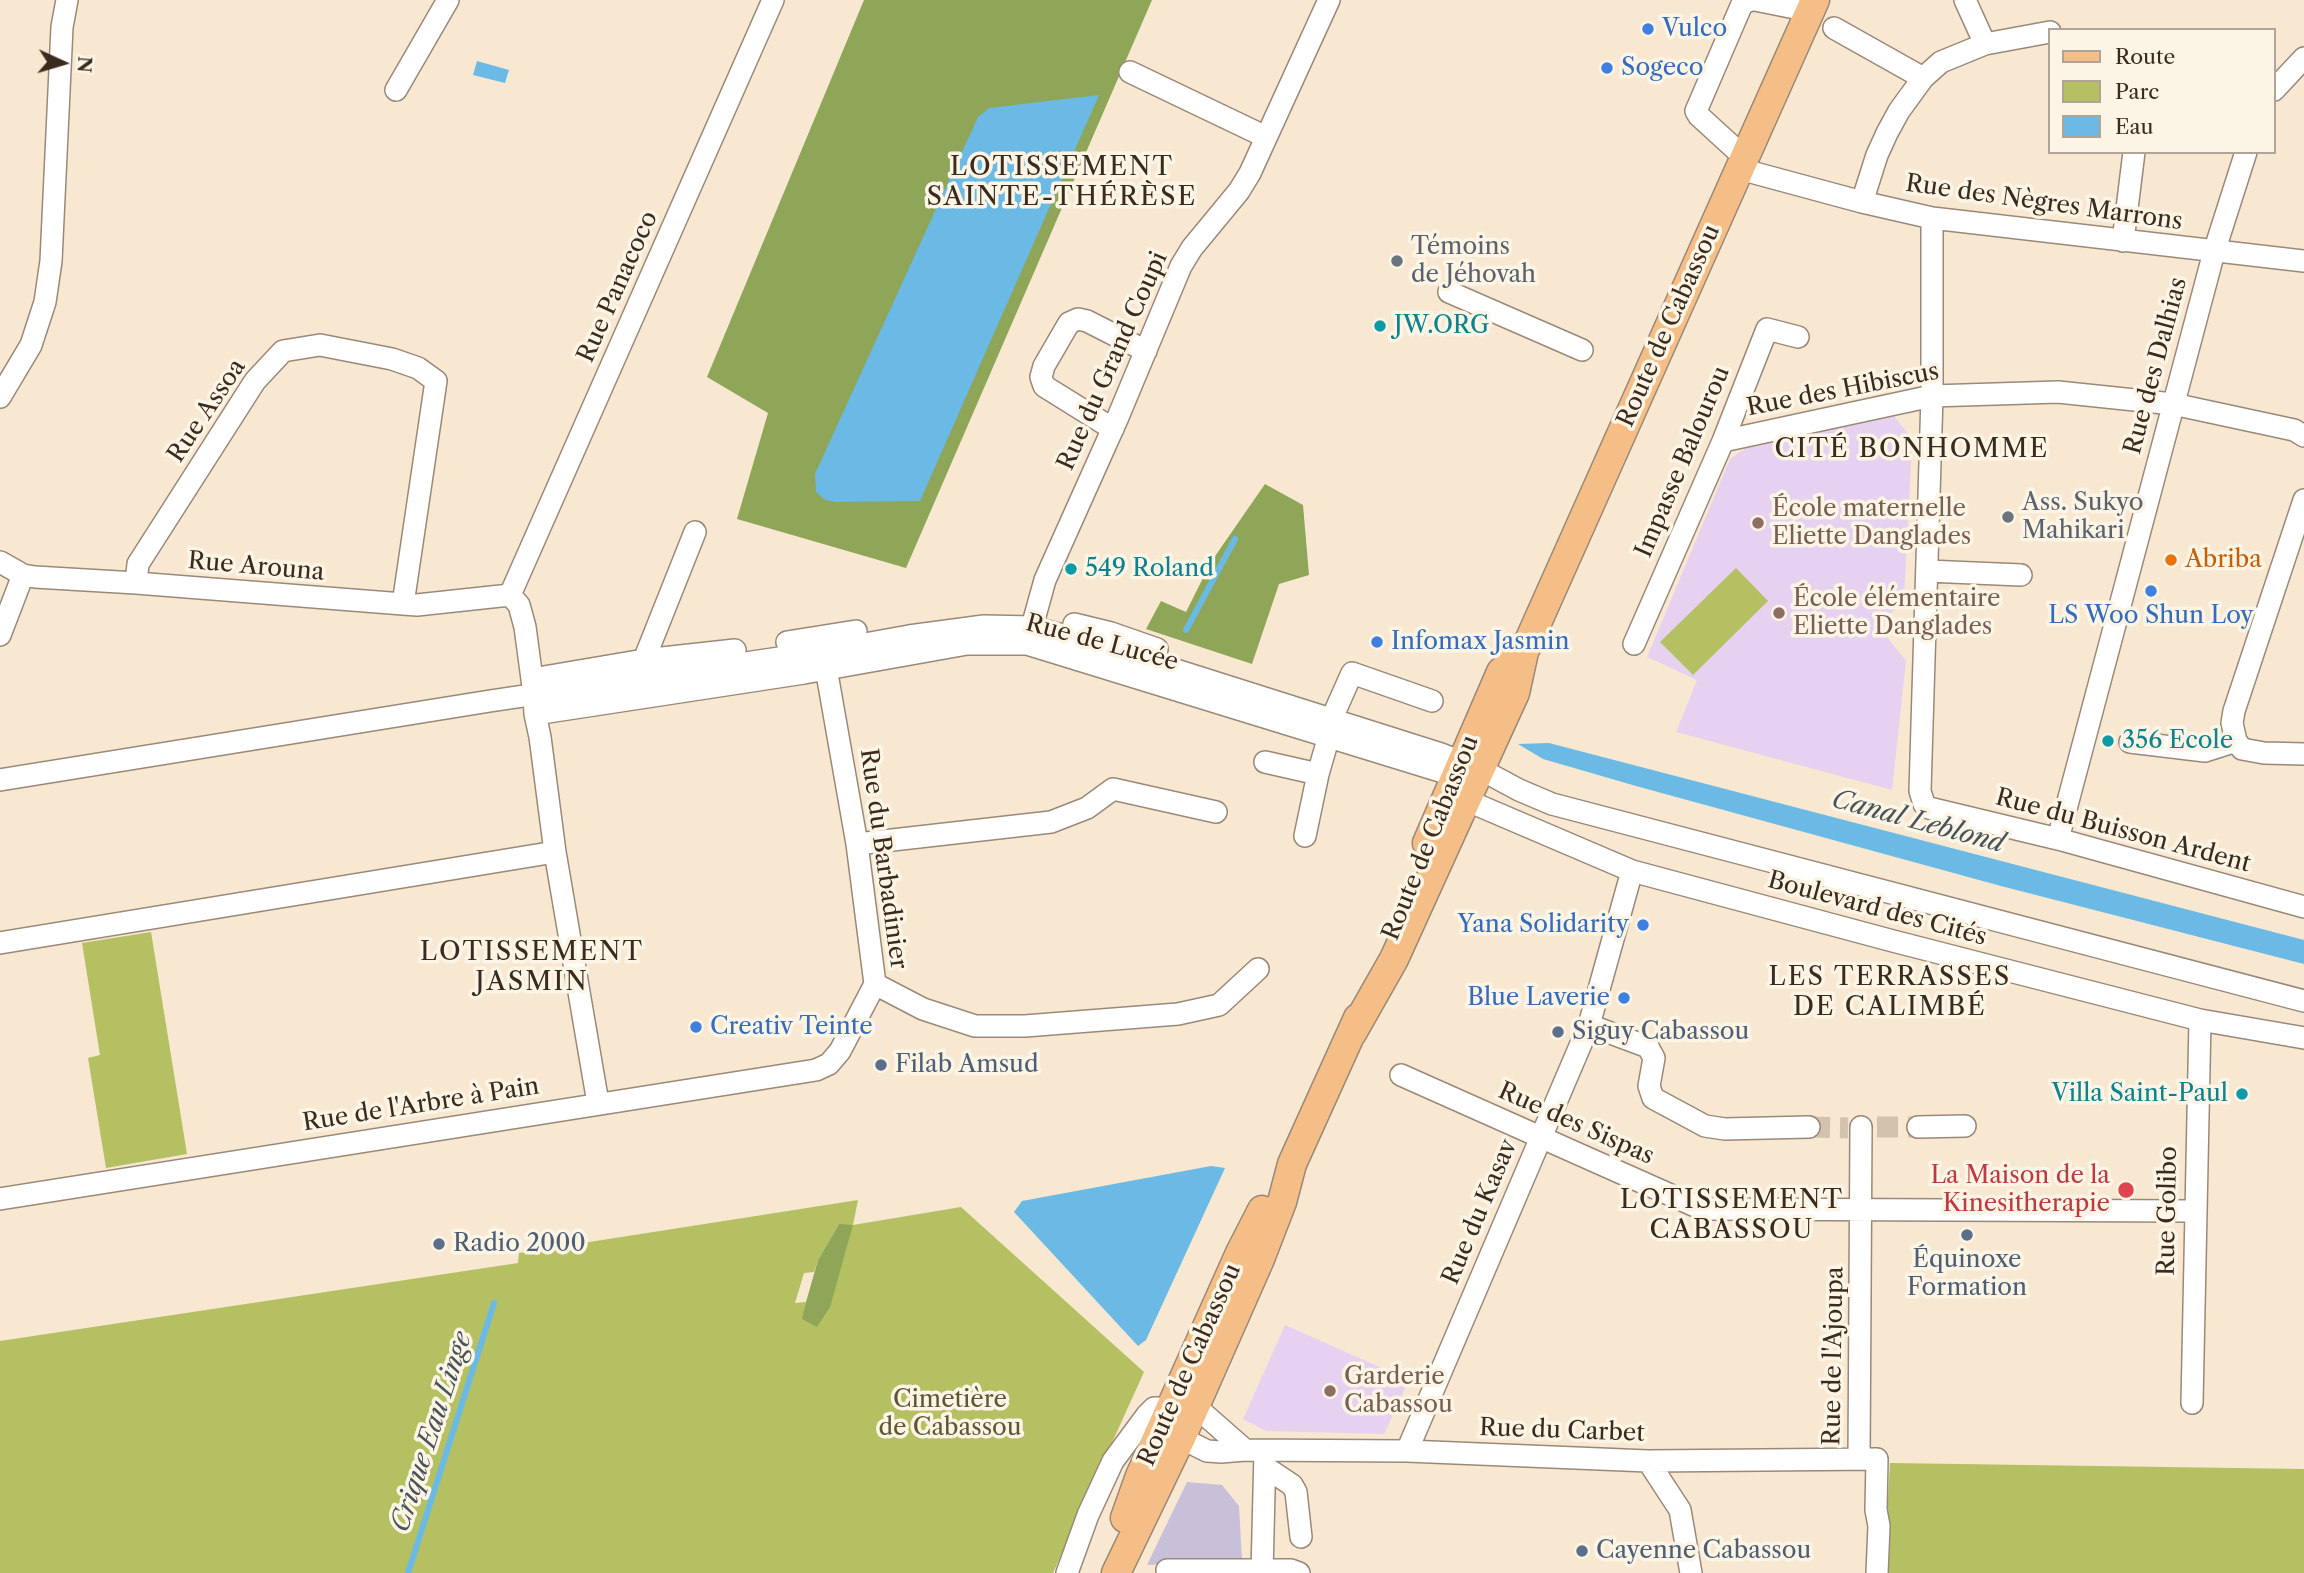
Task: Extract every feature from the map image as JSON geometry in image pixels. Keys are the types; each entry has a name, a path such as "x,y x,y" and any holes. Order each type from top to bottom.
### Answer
{"main road":[{"name":"Route de Cabassou","path":"1105,1573 1140,1476 1181,1410 1240,1253 1271,1192 1292,1164 1352,1034 1463,775 1515,693 1524,652 1645,376 1813,6"},
{"name":"Route de Cabassou","path":"1116,1573 1181,1437 1181,1410"}],"street":[{"path":"0,397 31,345 45,302 51,261 62,27 67,0"},
{"path":"396,90 448,0"},
{"name":"Rue Panacoco","path":"510,595 773,0"},
{"name":"Rue du Grand Coupi","path":"1031,629 1045,580 1113,429 1181,267 1192,248 1250,173 1329,0"},
{"path":"1743,164 1696,111 1742,4 1753,0 1813,6"},
{"path":"1965,0 1985,44"},
{"path":"1834,27 1923,78"},
{"path":"1862,202 1887,133 1923,78 1941,62 1985,44 2048,32"},
{"path":"2276,87 2304,58"},
{"path":"1130,72 1266,137"},
{"path":"2123,241 2134,154"},
{"name":"Rue des Dalhias","path":"2058,839 2214,252 2245,154"},
{"name":"Rue des Nègres Marrons","path":"1743,164 1862,202 1932,218 2304,261"},
{"path":"1932,218 1932,396 1927,571 2021,575"},
{"path":"1449,292 1582,350"},
{"path":"1113,429 1044,386 1041,377 1044,366 1069,323 1078,318 1146,351"},
{"name":"Impasse Balourou","path":"1634,644 1723,440 1767,329 1798,337"},
{"name":"Rue Assoa","path":"136,583 138,564 254,381 283,351 320,345 392,359 418,368 436,381 403,604"},
{"name":"Rue des Hibiscus","path":"1723,440 1932,396 2058,392 2173,404 2294,430 2304,436"},
{"path":"2303,506 2232,723 2236,741 2242,749 2304,754"},
{"path":"644,660 695,532"},
{"name":"Rue Arouna","path":"0,562 23,575 417,605 510,595"},
{"name":"Rue du Buisson Ardent","path":"1927,571 1920,791 1924,804 1929,808 2058,839 2304,907"},
{"path":"0,635 23,575"},
{"path":"510,595 519,605 526,627 555,852 598,1103"},
{"path":"534,696 644,660 930,619 999,613 1031,629 1107,648 1552,804 2304,1001"},
{"path":"0,780 984,626 1111,633 1336,709 1463,775"},
{"name":"Rue de Lucée","path":"534,696 804,673 967,644 1031,629 1329,736 1463,775"},
{"name":"Rue du Barbadinier","path":"598,1103 816,1070 829,1064 840,1051 875,984 857,844 826,667"},
{"path":"1336,709 1352,673 1432,701"},
{"path":"1305,836 1329,736"},
{"path":"2130,742 2205,751 2236,741"},
{"path":"1265,762 1318,774"},
{"name":"Boulevard des Cités","path":"1463,775 1632,871 1905,945 2200,1020 2304,1038"},
{"path":"857,844 1051,822 1087,808 1113,789 1216,813"},
{"path":"0,943 555,852"},
{"name":"Rue du Kasav","path":"1407,1451 1589,1025 1632,871"},
{"path":"875,984 923,1009 975,1026 1025,1026 1178,1014 1219,1005 1258,968"},
{"name":"Rue Golibo","path":"2192,1403 2200,1020"},
{"path":"1589,1025 1648,1046 1654,1058 1648,1086 1653,1098 1705,1126 1725,1129 1809,1127"},
{"name":"Rue des Sispas","path":"1401,1074 1702,1209 2194,1211"},
{"name":"Rue de l'Arbre à Pain","path":"0,1199 598,1103"},
{"path":"1918,1127 1965,1126"},
{"name":"Rue de l'Ajoupa","path":"1862,1127 1861,1208 1868,1459 1879,1526 1877,1573"},
{"path":"1067,1573 1088,1515 1113,1461 1154,1408 1204,1414 1292,1485 1296,1492 1301,1537"},
{"name":"Rue du Carbet","path":"1181,1437 1207,1451 1258,1456 1407,1451 1648,1461 1868,1459"},
{"path":"1258,1456 1262,1572"},
{"path":"1648,1461 1680,1510 1691,1573"},
{"path":"1167,1570 1291,1570 1299,1573"}],"shaded area":[{"name":"École élémentaire Eliette Danglades","path":"1894,416 1912,439 1912,447 1904,598 1879,627 1906,661 1892,790 1676,732 1697,680 1647,657 1730,459 1749,446"},
{"name":"Garderie Cabassou","path":"1285,1325 1409,1380 1384,1434 1266,1431 1243,1419"},
{"path":"1187,1482 1222,1485 1239,1506 1242,1560 1147,1565"}],"green space":[{"path":"864,0 1152,0 906,568 737,519 768,413 707,377"},
{"path":"1265,484 1303,505 1309,575 1279,584 1252,664 1146,629 1161,601 1186,612 1211,562"},
{"path":"1736,568 1768,601 1693,675 1660,642"},
{"path":"151,932 187,1154 106,1168 88,1058 100,1055 82,943"},
{"name":"Cimetière de Cabassou","path":"858,1200 853,1225 961,1207 1144,1372 1053,1573 0,1573 0,1341 518,1263 519,1253","holes":["839,1224 803,1319 806,1302 795,1303 804,1273 814,1272"]},
{"path":"839,1224 853,1225 830,1307 817,1327 802,1319 818,1260"},
{"path":"1890,1463 2304,1469 2304,1573 1884,1573"}],"water":[{"path":"477,61 509,70 505,83 473,75"},
{"path":"1099,95 920,501 825,500 816,492 815,474 978,117 989,108"},
{"path":"1549,743 2304,940 2304,964 2001,886 1636,786 1543,759 1518,744"},
{"path":"1211,1166 1225,1168 1146,1340 1138,1346 1014,1212 1022,1201"}],"waterway":[{"path":"1186,630 1235,539"},
{"name":"Crique Eau Linge","path":"408,1573 494,1303"}],"tunnel":[{"path":"1809,1127 1848,1128"},
{"path":"1877,1127 1918,1127"}],"place":[{"name":"Vulco","path":"1648,29"},
{"name":"Sogeco","path":"1607,68"},
{"name":"Témoins de Jéhovah","path":"1397,261"},
{"name":"JW.ORG","path":"1380,326"},
{"name":"Ass. Sukyo Mahikari","path":"2008,517"},
{"name":"École maternelle Eliette Danglades","path":"1758,523"},
{"name":"Abriba","path":"2171,560"},
{"name":"549 Roland","path":"1071,569"},
{"name":"LS Woo Shun Loy","path":"2151,591"},
{"name":"École élémentaire Eliette Danglades","path":"1779,613"},
{"name":"Infomax Jasmin","path":"1377,642"},
{"name":"356 Ecole","path":"2108,741"},
{"name":"Yana Solidarity","path":"1643,925"},
{"name":"Blue Laverie","path":"1624,998"},
{"name":"Creativ Teinte","path":"696,1027"},
{"name":"Siguy Cabassou","path":"1558,1032"},
{"name":"Filab Amsud","path":"881,1065"},
{"name":"Villa Saint-Paul","path":"2242,1094"},
{"name":"La Maison de la Kinesitherapie","path":"2126,1190"},
{"name":"Équinoxe Formation","path":"1967,1235"},
{"name":"Radio 2000","path":"439,1244"},
{"name":"Garderie Cabassou","path":"1330,1391"},
{"name":"Cayenne Cabassou","path":"1582,1551"}],"district":[{"name":"LOTISSEMENT SAINTE-THÉRÈSE","path":"1062,182"},
{"name":"CITÉ BONHOMME","path":"1912,449"},
{"name":"LOTISSEMENT JASMIN","path":"532,967"},
{"name":"LES TERRASSES DE CALIMBÉ","path":"1890,992"},
{"name":"LOTISSEMENT CABASSOU","path":"1732,1215"}],"water label":[{"name":"Canal Leblond","path":"1918,822"}]}
